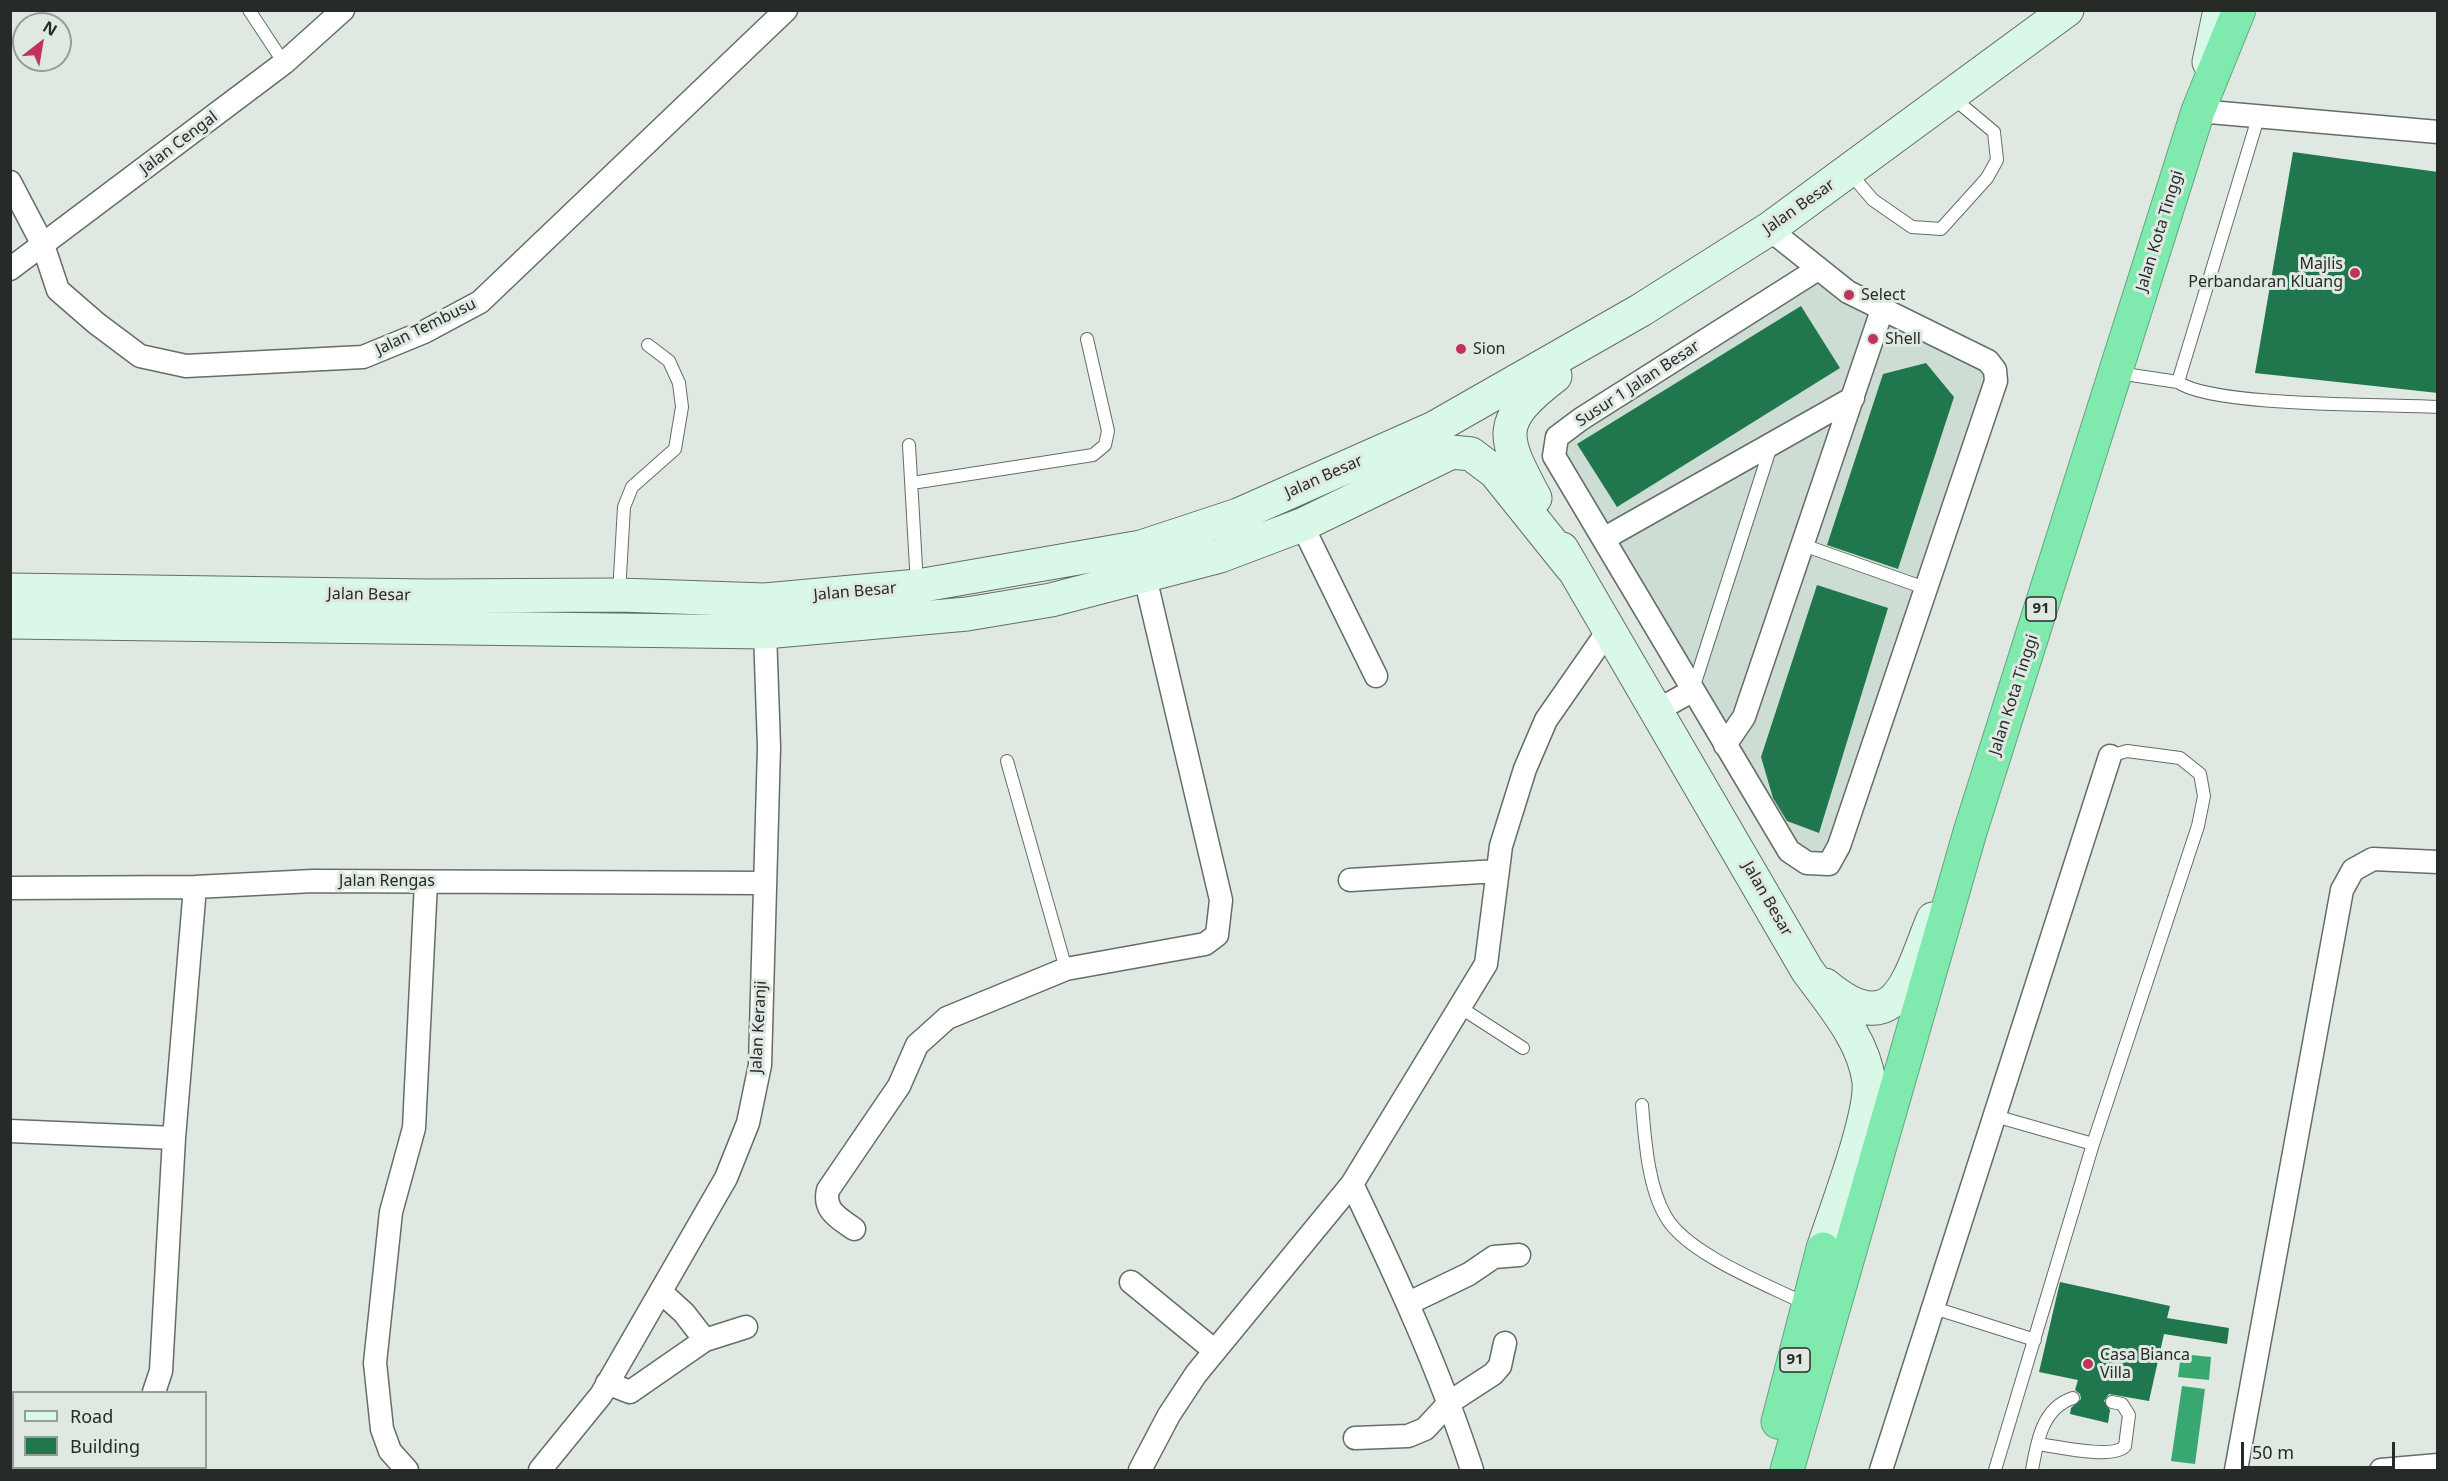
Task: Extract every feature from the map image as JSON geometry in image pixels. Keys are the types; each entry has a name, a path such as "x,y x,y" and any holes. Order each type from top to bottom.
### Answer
{"highway":[{"name":"Jalan Kota Tinggi","path":"1787,1470 1970,832 2198,111 2240,10"},
{"name":"91","path":"1765,1470 1823,1249"}],"main road":[{"name":"Jalan Besar","path":"1951,96 2031,10"},
{"name":"Jalan Besar","path":"10,590 429,596 619,595 765,600 918,586 1141,547 1238,515 1434,428 1641,310 1769,230 2067,10"},
{"path":"2198,111 2220,10"},
{"name":"Jalan Besar","path":"1641,310 1531,395 1517,411 1510,426 1511,454 1572,568 1610,628 1807,970 1843,1020 1860,1053 1869,1083 1864,1120 1823,1249"},
{"name":"Jalan Besar","path":"10,622 765,632 967,614 1052,600 1220,556 1302,525 1430,461 1461,452 1477,457 1495,472 1572,568"},
{"path":"1807,970 1845,1002 1864,1009 1877,1010 1890,1004 1900,995 1908,979 1970,832"}],"street":[{"name":"Jalan Cengal","path":"10,269 284,63 343,10"},
{"name":"Jalan Tembusu","path":"10,182 43,245 58,290 96,324 140,356 186,366 363,357 424,332 480,302 786,10"},
{"path":"2198,111 2438,132"},
{"path":"1769,230 1848,292 1988,361 1995,370 1996,381 1925,588"},
{"name":"Susur 1 Jalan Besar","path":"1818,269 1557,437 1554,456 1605,538 1692,691 1789,851 1807,863 1829,864 1839,846 1925,588"},
{"path":"1725,745 1744,717 1882,310"},
{"path":"1605,538 1853,398"},
{"path":"1302,525 1376,676"},
{"path":"854,1229 828,1209 825,1200 828,1190 899,1086 917,1045 947,1018 1066,969 1205,944 1217,935 1221,900 1145,577"},
{"path":"1140,1470 1169,1415 1215,1351 1352,1184 1486,964 1501,846 1525,769 1545,720 1610,628"},
{"name":"Jalan Keranji","path":"540,1470 608,1383 726,1178 748,1122 760,1065 770,747 765,632"},
{"path":"1656,711 1692,691"},
{"path":"1881,1470 2110,756"},
{"path":"2236,1470 2342,891 2353,870 2373,859 2438,862"},
{"path":"1350,880 1497,871"},
{"name":"Jalan Rengas","path":"10,888 195,887 313,881 764,884"},
{"path":"407,1470 390,1451 382,1429 375,1363 391,1212 414,1128 426,882"},
{"path":"154,1391 161,1371 174,1138 195,887"},
{"path":"10,1131 174,1138"},
{"path":"1352,1184 1408,1303 1450,1402 1472,1470"},
{"path":"1408,1303 1469,1274 1494,1257 1519,1255"},
{"path":"1131,1282 1215,1351"},
{"path":"660,1292 684,1313 705,1340"},
{"path":"608,1383 630,1392 705,1340 746,1327"},
{"path":"1355,1438 1408,1436 1425,1429 1450,1402 1493,1374 1500,1366 1505,1343"},
{"path":"2381,1470 2438,1465"}],"lane":[{"path":"249,10 284,63"},
{"path":"1849,172 1873,200 1912,227 1941,229 1987,178 1997,160 1994,132 1951,96"},
{"path":"2178,382 2258,118"},
{"path":"912,483 1093,455 1105,445 1108,431 1087,339"},
{"path":"619,595 624,507 632,487 675,448 682,407 679,383 669,361 648,345"},
{"path":"2117,373 2178,382 2194,391 2242,398 2438,407"},
{"path":"909,445 918,586"},
{"path":"1692,691 1771,445"},
{"path":"1803,545 1925,588"},
{"path":"1995,1470 2093,1144 2198,826 2204,796 2200,774 2180,758 2127,751 2110,756"},
{"path":"1007,761 1066,969"},
{"path":"1461,1008 1523,1048"},
{"path":"1642,1105 1650,1173 1666,1218 1693,1245 1729,1266 1810,1305"},
{"path":"1995,1116 2093,1144"},
{"path":"1934,1308 2035,1340"},
{"path":"2032,1470 2038,1444 2053,1408 2073,1398"},
{"path":"2038,1444 2112,1453 2121,1450 2126,1441 2129,1415 2122,1404 2112,1402"}],"shaded area":[{"path":"1817,260 1861,290 2002,367 1846,849 1807,870 1551,433"},
{"path":"2181,1354 2211,1357 2209,1380 2178,1377"},
{"path":"2182,1386 2205,1389 2195,1464 2171,1461"}],"building":[{"name":"Majlis Perbandaran Kluang","path":"2293,152 2438,172 2438,393 2255,373"},
{"path":"1801,306 1840,368 1617,507 1577,444"},
{"path":"1926,363 1954,397 1898,569 1827,545 1883,374"},
{"path":"1817,585 1888,608 1819,833 1787,821 1773,798 1761,757"},
{"path":"2060,1282 2170,1306 2167,1318 2229,1328 2227,1344 2164,1334 2149,1401 2109,1394 2104,1401 2110,1410 2108,1423 2070,1414 2071,1408 2081,1399 2080,1394 2075,1390 2078,1380 2039,1372"}],"place":[{"name":"Majlis Perbandaran Kluang","path":"2355,273"},
{"name":"Select","path":"1849,295"},
{"name":"Shell","path":"1873,339"},
{"name":"Sion","path":"1461,349"},
{"name":"Casa Bianca Villa","path":"2088,1364"}]}
